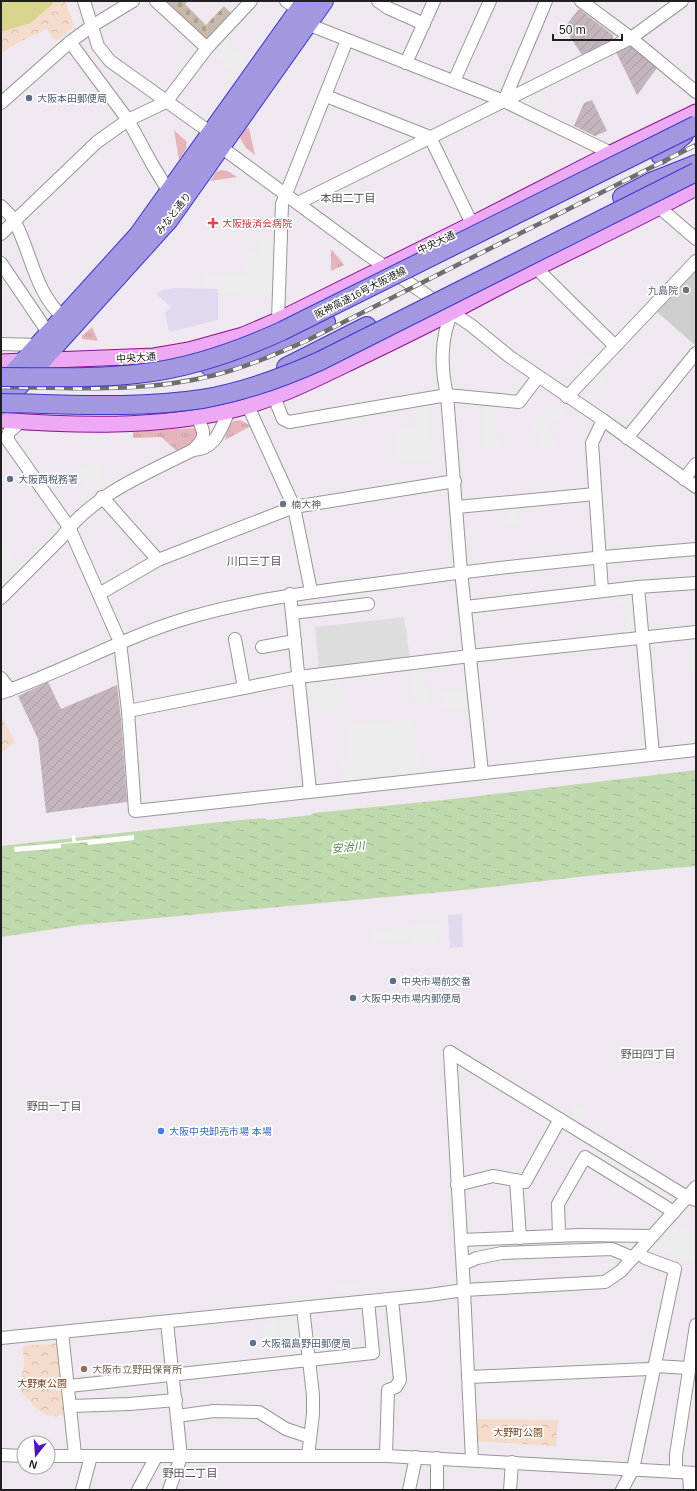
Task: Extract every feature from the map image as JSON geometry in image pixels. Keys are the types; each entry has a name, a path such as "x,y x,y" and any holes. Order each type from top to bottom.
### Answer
{"highway":[{"name":"みなと通り","path":"1,386 23,362 40,353 169,220 216,140 299,9 324,1"},
{"path":"145,373 187,371 214,366 267,349 326,322 660,155 680,140 696,124"},
{"name":"阪神高速16号大阪港線","path":"1,377 94,377 145,373 212,359 270,336 696,124"},
{"name":"みなと通り","path":"1,406 40,353 52,332 138,235 169,192 216,140"},
{"path":"178,402 227,390 282,369 653,181 696,164"},
{"path":"1,403 128,404 178,402 221,395 262,385 320,361 696,172"}],"main road":[{"name":"中央大通","path":"40,353 154,356 189,350 242,335 278,320 472,224 611,152 696,112"},
{"path":"1,420 20,422 149,423 197,417 248,406 308,383 452,313 536,268 660,208 696,188"},
{"path":"1,362 23,362"}],"street":[{"path":"84,1 98,46 110,61 298,203 452,313 538,377 603,420 696,487"},
{"path":"1,103 70,42 92,26 133,1"},
{"path":"156,1 207,48"},
{"path":"1,234 97,142 128,120 166,102 207,48 251,1"},
{"path":"378,1 388,8 424,24"},
{"path":"406,63 434,1"},
{"path":"454,81 490,1"},
{"path":"504,101 546,1"},
{"path":"581,1 631,38 696,92"},
{"path":"298,203 631,38 682,1"},
{"path":"299,9 347,40 504,101 611,152"},
{"path":"278,320 282,204 287,195 347,40"},
{"path":"70,42 128,120 169,192"},
{"path":"326,96 430,137 472,224"},
{"path":"1,206 15,221 39,286 54,310 64,318"},
{"path":"660,208 696,239"},
{"path":"567,397 696,261"},
{"path":"1,263 45,328 52,332"},
{"path":"536,268 615,346"},
{"path":"452,313 445,332 443,378 447,395 461,571 466,607 482,772"},
{"path":"1,344 40,353"},
{"path":"627,438 696,353"},
{"path":"274,397 283,419 289,422 447,395 519,402 538,377"},
{"path":"248,406 294,507 311,591"},
{"path":"193,450 201,450 211,446 216,440 229,411"},
{"path":"1,598 61,538 69,527 102,497 193,450 203,438 204,431 197,417"},
{"path":"602,591 592,443 603,420"},
{"path":"20,422 10,432 7,439 69,527 120,642 128,711 135,811 310,790 696,750"},
{"path":"684,479 696,464"},
{"path":"99,594 158,560 294,507 455,481"},
{"path":"457,507 595,494"},
{"path":"102,497 158,560"},
{"path":"1,678 5,692 120,642 190,617 290,594 461,571 599,556 696,549"},
{"path":"466,607 638,587 696,583"},
{"path":"638,587 652,754"},
{"path":"290,594 310,790"},
{"path":"292,613 368,604"},
{"path":"128,711 299,677 470,656 696,632"},
{"path":"235,639 244,688"},
{"path":"262,647 295,641"},
{"path":"472,1460 463,1264 450,1052 691,1199"},
{"path":"457,1185 493,1176 526,1182 560,1119"},
{"path":"559,1236 558,1204 595,1140"},
{"path":"585,1157 674,1212"},
{"path":"516,1180 520,1238"},
{"path":"1,1338 392,1299 464,1290 605,1282 616,1276 674,1212 691,1199 696,1187"},
{"path":"461,1240 559,1236 652,1236"},
{"path":"463,1264 477,1258 502,1253 612,1249 645,1258 675,1269 633,1469 622,1490"},
{"path":"386,1456 388,1390 396,1387 400,1380 392,1299"},
{"path":"69,1386 373,1353 368,1301"},
{"path":"303,1308 313,1414 308,1456"},
{"path":"167,1322 181,1456 169,1490"},
{"path":"676,1472 676,1455 696,1325"},
{"path":"62,1332 69,1386 75,1455"},
{"path":"468,1377 649,1369 655,1366 689,1368"},
{"path":"71,1406 129,1404 176,1400"},
{"path":"178,1416 214,1411 259,1412 286,1429 310,1437"},
{"path":"1,1456 16,1456"},
{"path":"56,1456 156,1457 386,1456 512,1462 693,1473 690,1490"},
{"path":"82,1490 91,1456"},
{"path":"138,1490 156,1457"},
{"path":"409,1490 416,1457"},
{"path":"437,1490 438,1458"},
{"path":"510,1490 512,1462"}],"shaded area":[{"path":"1,1 52,1 53,4 30,23 1,32"},
{"path":"579,9 613,35 613,40 582,55 564,28"},
{"path":"225,36 231,40 227,46 246,61 238,74 210,54"},
{"path":"629,46 634,48 657,68 637,95 616,52"},
{"path":"541,88 548,101 533,108 523,103 523,97"},
{"path":"592,100 607,131 595,136 574,126 584,103"},
{"path":"259,239 274,240 270,296 218,293 219,287 203,286 204,275 242,278 242,275 246,275 248,253 258,254"},
{"name":"九島院","path":"696,269 696,346 656,311"},
{"path":"7,284 13,293 1,300 1,288"},
{"path":"176,288 218,289 218,320 169,332 165,313 171,307 156,294 162,290"},
{"path":"588,355 595,360 578,377 574,374"},
{"path":"602,368 610,376 595,393 586,387"},
{"path":"482,403 495,404 498,448 486,449"},
{"path":"550,403 565,413 558,424 553,422 549,430 553,433 554,448 540,449 540,431 530,433 530,431 538,415 541,417"},
{"path":"413,404 427,404 433,460 398,460 394,432 416,428"},
{"path":"365,410 368,423 354,426 352,418 336,422 334,416"},
{"path":"95,462 106,483 93,492 79,476 82,474 80,471"},
{"path":"517,506 518,524 507,525 506,508"},
{"path":"1,541 19,565 1,582"},
{"path":"634,594 637,632 627,633 624,602 617,603 617,595"},
{"path":"404,617 410,659 319,670 315,627"},
{"path":"696,638 696,681 694,681 690,639"},
{"path":"423,669 428,702 415,703 411,670"},
{"path":"341,677 345,710 309,714 305,682"},
{"path":"48,682 61,709 117,685 127,802 46,813 38,739 18,696"},
{"path":"468,690 470,705 444,708 442,693"},
{"path":"413,719 420,774 344,783 341,760 350,759 346,727"},
{"path":"462,914 463,947 450,948 448,915"},
{"path":"439,923 440,936 435,936 436,943 415,945 411,941 401,939 371,942 374,931"},
{"path":"575,1107 585,1112 577,1125 568,1119"},
{"path":"695,1222 696,1264 656,1247 677,1224 688,1232"},
{"path":"359,1285 359,1291 334,1293 333,1287"},
{"path":"298,1319 303,1356 283,1358 279,1321"},
{"path":"276,1321 278,1343 264,1344 262,1322"}],"green space":[{"path":"1,1 65,1 73,23 72,29 56,41 46,29 17,43 1,53"},
{"path":"164,1 188,1 185,4 206,25 224,6 232,14 209,38 204,38"},
{"path":"249,128 255,155 246,148 240,138 245,129"},
{"path":"174,130 187,142 186,149 179,160"},
{"path":"221,170 228,171 237,177 210,181 216,172"},
{"path":"332,250 344,265 331,271 331,251"},
{"path":"92,327 98,341 82,339 82,336"},
{"path":"240,420 251,426 225,440 228,424"},
{"path":"191,428 197,429 200,433 197,442 177,451 161,437 133,438 133,432"},
{"path":"1,716 15,742 1,753"},
{"name":"大野東公園","path":"59,1343 66,1415 55,1416 43,1413 29,1401 19,1388 24,1366 23,1346"},
{"name":"大野町公園","path":"476,1419 558,1420 556,1446 475,1441"}],"water":[{"name":"安治川","path":"696,770 696,866 596,875 464,890 81,925 1,937 1,846 230,821 264,818 267,820 311,815 313,813 444,800"}],"pier":[{"path":"75,835 76,841 134,835 134,840 88,845 87,842 61,844 61,848 15,852 14,847 72,842 72,836"}],"railway":[{"path":"1,387 109,388 162,385 215,375 261,360 306,341 696,145"}],"place":[{"name":"大阪本田郵便局","path":"29,98"},
{"name":"大阪掖済会病院","path":"213,223"},
{"name":"九島院","path":"686,290"},
{"name":"大阪西税務署","path":"10,479"},
{"name":"楠大神","path":"283,504"},
{"name":"中央市場前交番","path":"393,981"},
{"name":"大阪中央市場内郵便局","path":"353,998"},
{"name":"大阪中央卸売市場 本場","path":"161,1131"},
{"name":"大阪福島野田郵便局","path":"253,1343"},
{"name":"大阪市立野田保育所","path":"84,1369"}],"district":[{"name":"本田二丁目","path":"348,198"},
{"name":"川口三丁目","path":"254,561"},
{"name":"野田四丁目","path":"648,1054"},
{"name":"野田一丁目","path":"54,1106"},
{"name":"野田二丁目","path":"190,1473"}]}
